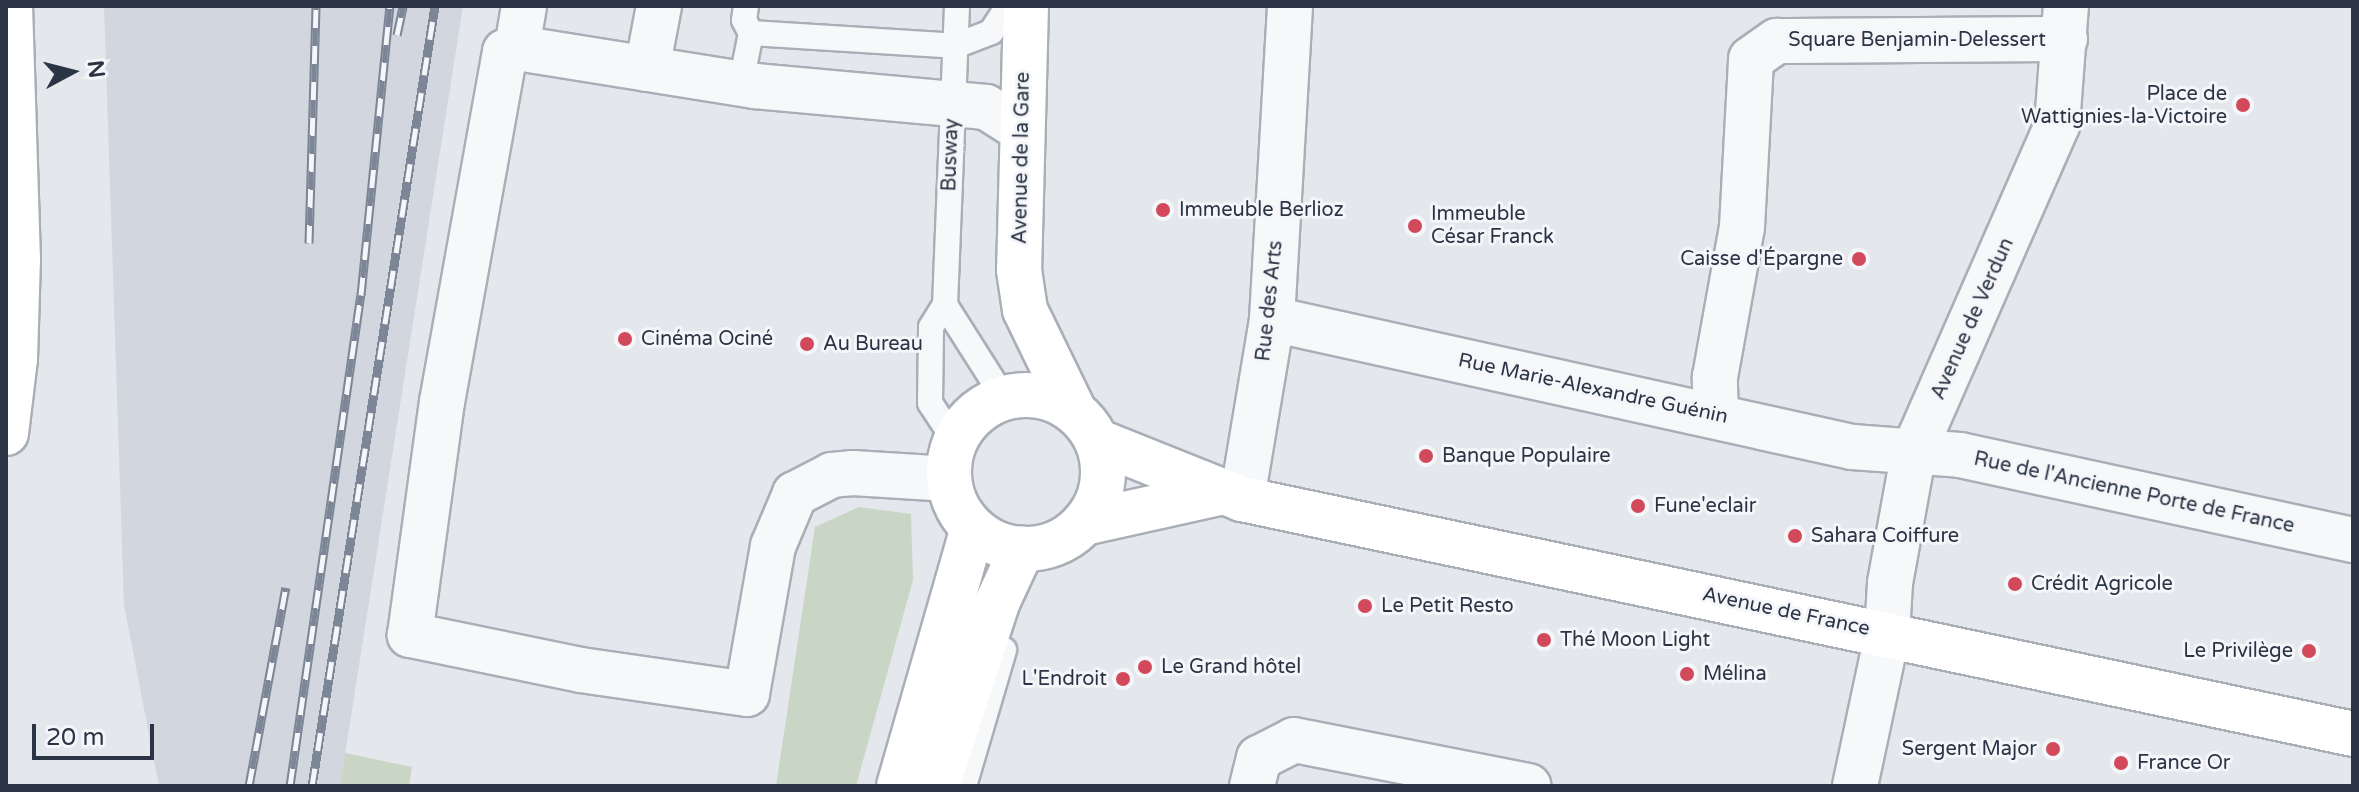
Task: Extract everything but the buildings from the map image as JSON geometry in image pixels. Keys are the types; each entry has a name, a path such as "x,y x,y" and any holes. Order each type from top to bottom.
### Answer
{"main road":[{"path":"6,433 15,359 18,260 10,6"},
{"name":"Avenue de la Gare","path":"1026,6 1019,270 1025,310 1086,426"},
{"name":"Avenue de la Gare","path":"1004,398 1025,310"},
{"path":"899,786 976,415 1004,398 1029,394 1086,426 1230,496"},
{"path":"959,489 987,539 1030,549 1071,535 1084,523 1103,484 1086,426"},
{"path":"1084,523 1230,496"},
{"name":"Avenue de France","path":"1230,496 2353,734"},
{"path":"937,786 997,603 1030,549"}],"street":[{"path":"647,69 659,6"},
{"name":"Rue des Arts","path":"1230,496 1272,319 1290,6"},
{"name":"Square Benjamin-Delessert","path":"1716,415 1715,377 1742,227 1751,59 1777,41 2066,23"},
{"name":"Avenue de Verdun","path":"1855,786 1887,635 1890,583 1914,451 2057,125 2066,23"},
{"path":"959,489 832,475 795,494 773,546 747,694 581,670 410,635 442,402 505,52 521,27 647,69 741,83 986,107 1021,129"},
{"name":"Rue Marie-Alexandre Guénin","path":"1272,319 1852,447 1914,451"},
{"name":"Rue de l'Ancienne Porte de France","path":"1914,451 1960,455 2353,540"},
{"path":"1252,786 1259,758 1294,740 1529,786"}],"lane":[{"path":"741,83 751,33 744,20 746,6"},
{"name":"Busway","path":"957,6 945,305 931,327 930,403 959,489"},
{"path":"751,33 955,46 991,32 1008,6"},
{"path":"945,305 1004,398"},
{"path":"879,786 959,489"},
{"path":"964,786 1030,549"}],"shaded area":[{"path":"104,6 463,6 340,786 159,786 124,605"}],"green space":[{"path":"859,507 911,514 913,580 856,786 776,786 815,527"},
{"path":"345,753 412,767 409,786 340,786"}],"railway":[{"path":"309,243 316,6"},
{"path":"290,786 361,295 390,6"},
{"path":"397,35 403,6"},
{"path":"312,786 435,6"},
{"path":"249,786 286,587"}],"place":[{"name":"Place de Wattignies-la-Victoire","path":"2243,105"},
{"name":"Immeuble Berlioz","path":"1163,210"},
{"name":"Immeuble César Franck","path":"1415,226"},
{"name":"Caisse d'Épargne","path":"1859,259"},
{"name":"Cinéma Ociné","path":"625,339"},
{"name":"Au Bureau","path":"807,344"},
{"name":"Banque Populaire","path":"1426,456"},
{"name":"Fune'eclair","path":"1638,506"},
{"name":"Sahara Coiffure","path":"1795,536"},
{"name":"Crédit Agricole","path":"2015,584"},
{"name":"Le Petit Resto","path":"1365,606"},
{"name":"Thé Moon Light","path":"1544,640"},
{"name":"Le Privilège","path":"2309,651"},
{"name":"Le Grand hôtel","path":"1145,667"},
{"name":"Mélina","path":"1687,674"},
{"name":"L'Endroit","path":"1123,679"},
{"name":"Sergent Major","path":"2053,749"},
{"name":"France Or","path":"2121,763"}]}
